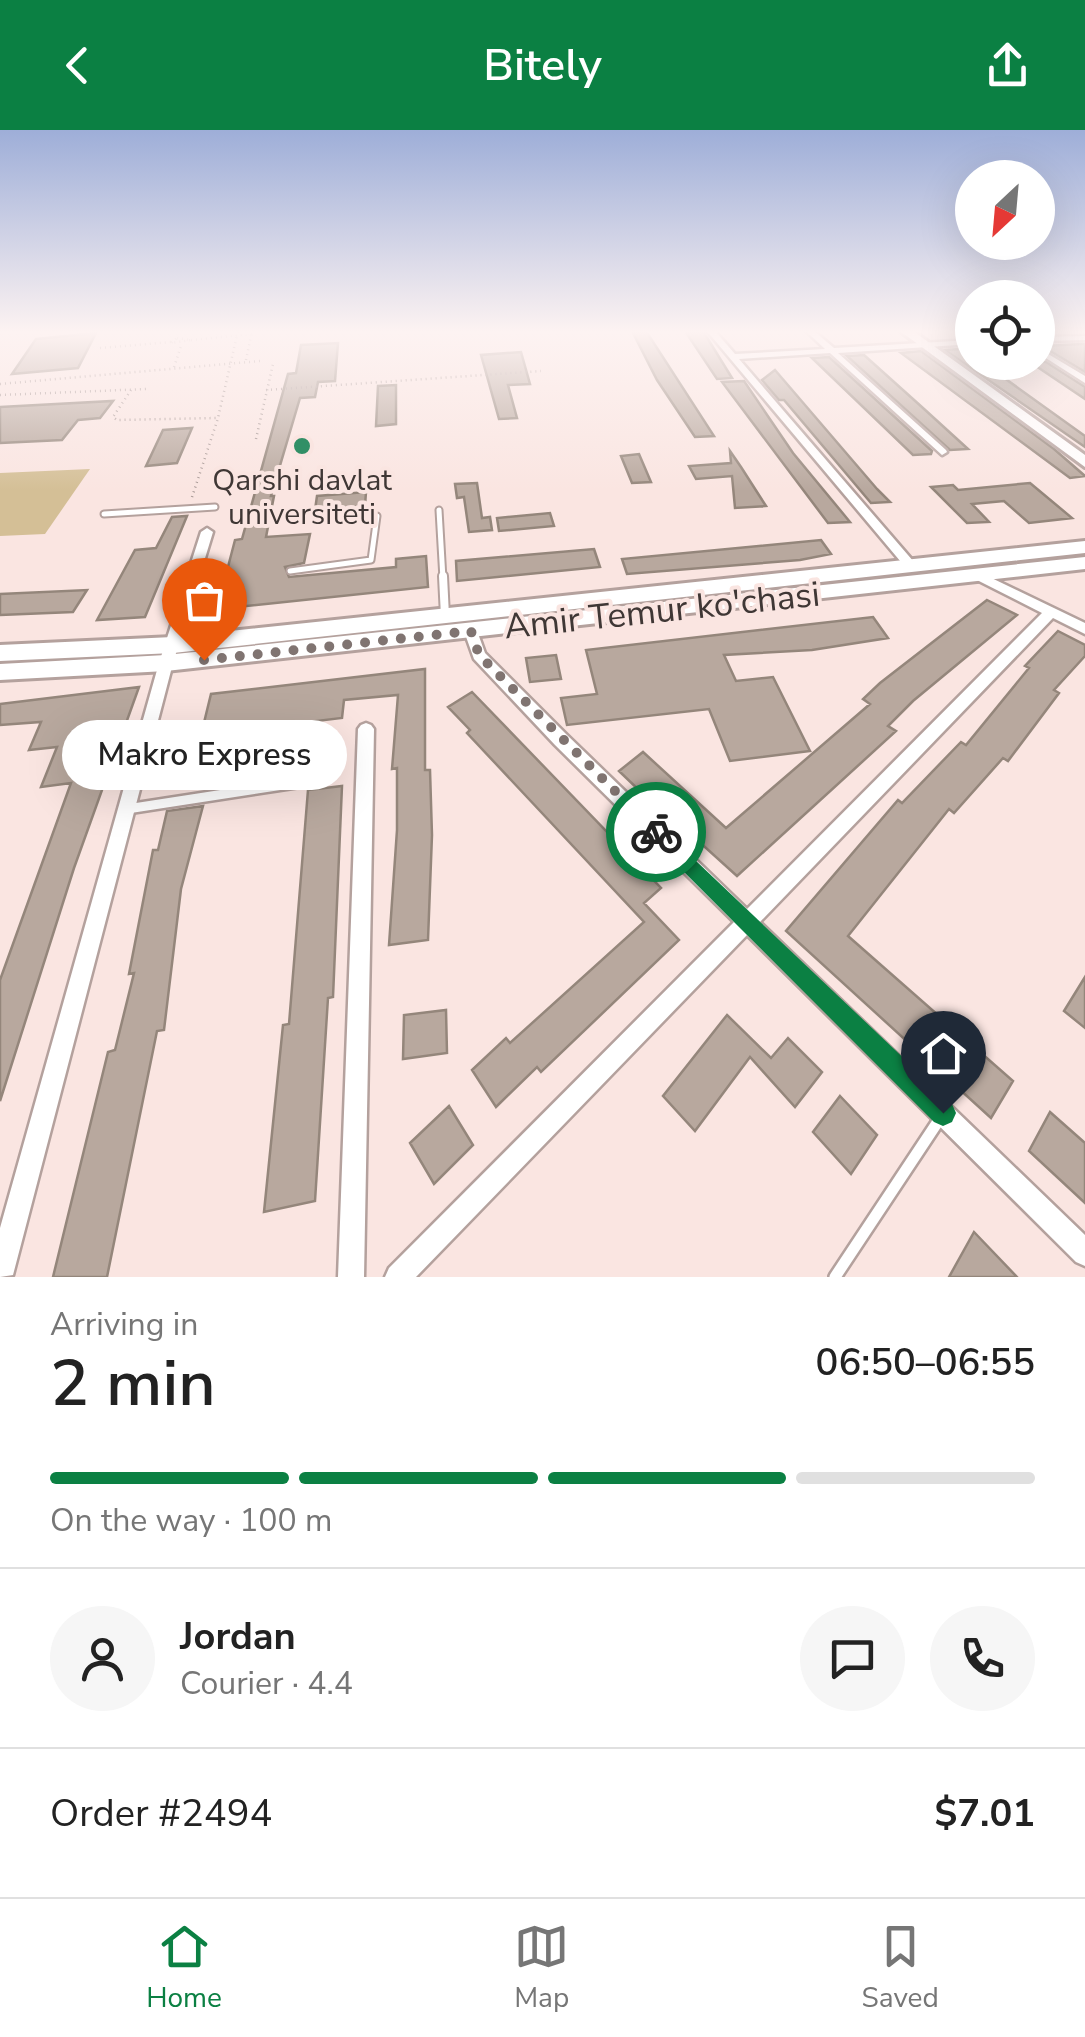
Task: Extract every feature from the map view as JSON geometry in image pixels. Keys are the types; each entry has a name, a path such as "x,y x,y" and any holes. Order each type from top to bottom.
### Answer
{"main road":[{"path":"980,385 1082,457"},
{"name":"Amir Temur ko'chasi","path":"0,653 170,654 445,616 1085,547"},
{"name":"Amir Temur ko'chasi","path":"0,672 170,654 471,631 1085,563"}],"street":[{"path":"757,385 910,566"},
{"path":"869,385 942,452"},
{"path":"0,1275 6,1234 207,532"},
{"path":"979,576 1085,630"},
{"path":"398,1277 1050,612"},
{"path":"471,631 479,655 1085,1253"},
{"path":"350,1277 366,730"}],"lane":[{"path":"104,514 216,507"},
{"path":"439,510 445,616"},
{"path":"290,571 371,560 377,516"},
{"path":"127,809 296,783 316,768 321,740"},
{"path":"834,1277 943,1113"}],"path":[{"path":"188,508 225,385"},
{"path":"256,438 267,385"},
{"path":"266,390 345,385"},
{"path":"0,395 146,389"},
{"path":"130,390 113,417 117,420 218,418"}],"shaded area":[{"path":"90,469 45,534 0,536 0,473"}],"building":[{"path":"285,385 317,385 315,397 300,398 271,496 266,537 310,534 304,563 285,567 289,577 396,567 396,559 426,556 428,587 217,609 235,540 242,539"},
{"path":"396,385 396,424 376,426 378,386"},
{"path":"489,385 518,385 508,385 517,418 499,419"},
{"path":"660,385 681,385 714,436 695,437"},
{"path":"724,385 746,385 793,453 850,522 828,523"},
{"path":"766,385 787,385 890,502 871,503 784,400 779,400"},
{"path":"840,385 859,385 932,451 913,455"},
{"path":"878,385 897,385 968,449 950,450"},
{"path":"944,385 967,385 1085,476 1070,478"},
{"path":"995,385 1013,385 1085,436 1085,447"},
{"path":"1063,385 1081,385 1085,387 1085,399"},
{"path":"113,401 100,418 78,420 62,440 0,443 0,407"},
{"path":"192,428 177,463 146,466 163,430"},
{"path":"730,451 766,506 735,508 732,476 696,479 689,466 731,463"},
{"path":"639,454 651,482 632,483 621,456"},
{"path":"477,483 482,518 490,517 492,530 469,532 464,497 457,498 455,484"},
{"path":"1030,483 1072,518 1029,523 1004,501 972,504 989,522 967,523 931,487 953,485 958,490"},
{"path":"366,492 365,506 315,510 317,496"},
{"path":"550,513 554,526 499,531 497,518"},
{"path":"187,516 145,617 97,620 135,550 156,548 172,517"},
{"path":"821,540 831,554 800,560 627,574 622,559"},
{"path":"594,549 600,567 457,581 456,561"},
{"path":"87,590 73,612 0,615 0,594"},
{"path":"987,600 1017,615 913,701 888,726 896,731 737,876 695,838 692,841 619,771 643,752 726,828 870,704 863,699 880,683"},
{"path":"873,617 888,638 812,650 724,655 736,681 773,677 810,751 730,761 709,709 567,725 561,698 597,694 586,650"},
{"path":"1058,631 1085,645 1085,656 1054,690 1059,693 1008,761 1003,758 954,813 949,809 848,936 1013,1081 991,1118 786,931 898,800 902,803 961,742 966,745 1029,668 1025,666"},
{"path":"556,655 561,679 530,682 526,658"},
{"path":"425,669 425,770 430,770 432,835 428,940 389,945 397,830 397,768 392,769 398,695 344,700 342,718 201,735 211,694"},
{"path":"139,687 74,868 0,1101 0,980 71,783 41,787 57,747 29,750 41,722 0,725 0,704"},
{"path":"472,692 661,888 644,903 679,940 541,1072 537,1067 496,1107 472,1070 506,1038 510,1043 644,922 467,733 470,730 448,707"},
{"path":"342,786 333,997 328,998 315,1201 264,1212 283,1025 289,1024 308,790"},
{"path":"203,806 181,889 164,1030 157,1031 107,1277 53,1277 108,1052 115,1050 134,973 129,974 153,850 158,850 167,811"},
{"path":"1085,977 1085,1028 1064,1011"},
{"path":"446,1010 447,1053 403,1059 404,1015"},
{"path":"727,1015 771,1058 788,1038 822,1072 795,1107 750,1057 695,1131 663,1096"},
{"path":"840,1096 877,1135 851,1174 813,1132"},
{"path":"449,1106 473,1145 434,1184 410,1143"},
{"path":"1050,1112 1085,1143 1085,1203 1029,1151"},
{"path":"974,1232 1017,1277 949,1277"}],"way so far":[{"path":"204,660 471,631 479,655 656,832"}],"place":[{"name":"Qarshi davlat universiteti","path":"302,446"},
{"name":"Makro Express","path":"204,660"}],"route":[{"path":"656,832 943,1113"}]}
